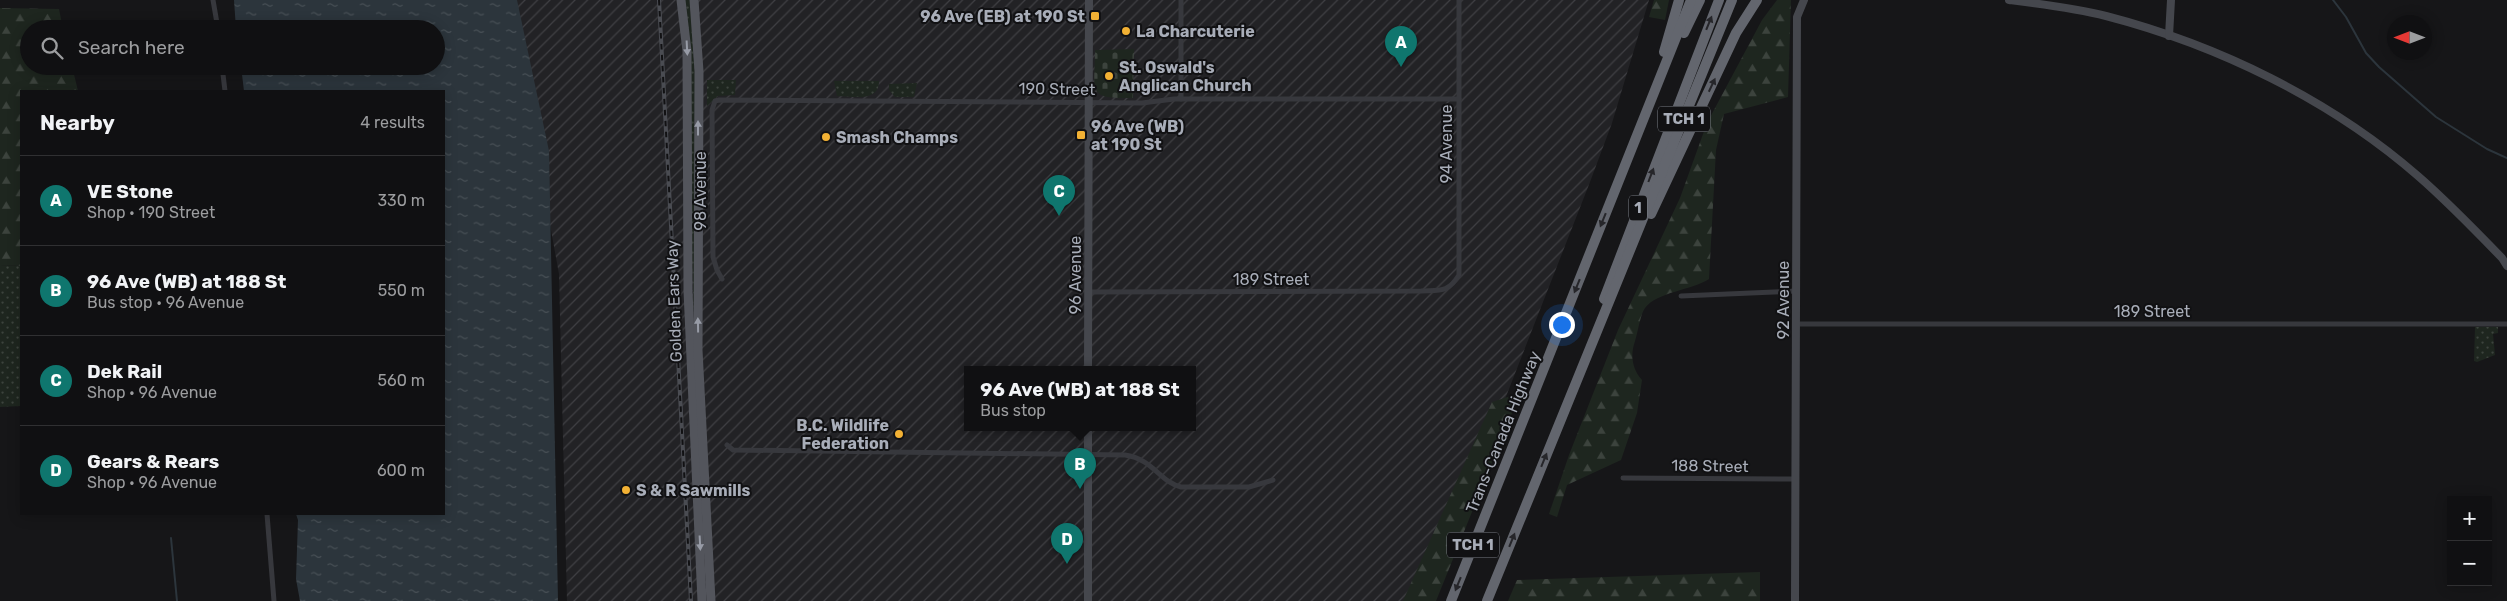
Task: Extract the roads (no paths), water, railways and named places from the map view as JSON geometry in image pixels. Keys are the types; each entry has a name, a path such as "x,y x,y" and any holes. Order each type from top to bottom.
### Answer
{"highway":[{"path":"1648,110 1679,0"},
{"name":"Trans-Canada Highway","path":"1451,601 1691,0"},
{"name":"Trans-Canada Highway","path":"1660,78 1700,0"},
{"name":"1","path":"1561,418 1614,271 1719,0"},
{"name":"TCH 1","path":"1487,601 1732,0"},
{"path":"1636,238 1658,204 1736,32 1757,0"}],"main road":[{"name":"Golden Ears Way","path":"681,0 687,51 688,292 702,601"},
{"name":"Golden Ears Way","path":"694,0 699,71 698,341 711,601"},
{"name":"96 Avenue","path":"1088,366 1089,0"},
{"name":"92 Avenue","path":"1795,601 1798,17 1804,0"},
{"path":"2009,0 2105,16 2169,36 2255,72 2354,128 2418,176 2505,259 2507,266"},
{"path":"2169,36 2170,0"},
{"path":"1088,431 1088,601"}],"street":[{"path":"213,0 216,20"},
{"path":"1180,99 1181,0"},
{"name":"94 Avenue","path":"1453,286 1459,275 1459,0"},
{"path":"223,75 225,90"},
{"name":"190 Street","path":"715,101 739,99 1142,103 1180,99 1459,99"},
{"name":"98 Avenue","path":"715,101 712,110 713,257 716,270 722,279"},
{"name":"189 Street","path":"1088,292 1443,290 1453,286"},
{"path":"1681,296 1796,291"},
{"name":"189 Street","path":"1796,324 2507,324"},
{"path":"727,445 733,450 1088,454 1138,457 1173,484 1181,487 1248,487 1273,480"},
{"name":"188 Street","path":"1623,478 1796,479"},
{"path":"267,515 274,601"}],"water":[{"path":"234,0 517,0 549,151 558,601 300,601 296,579 298,520 296,515 445,515 445,90 244,90 242,75 445,75 445,20 235,20"}],"waterway":[{"path":"2333,0 2346,17 2366,53 2379,67 2436,117 2487,149 2507,158"},
{"path":"171,538 177,601"}],"railway":[{"path":"659,0 691,601"}],"place":[{"name":"96 Ave (EB) at 190 St","path":"1095,16"},
{"name":"La Charcuterie","path":"1126,31"},
{"name":"VE Stone","path":"1401,67"},
{"name":"St. Oswald's Anglican Church","path":"1109,76"},
{"name":"96 Ave (WB) at 190 St","path":"1081,135"},
{"name":"Smash Champs","path":"826,137"},
{"name":"Dek Rail","path":"1059,216"},
{"name":"B.C. Wildlife Federation","path":"899,434"},
{"name":"96 Ave (WB) at 188 St","path":"1080,489"},
{"name":"S & R Sawmills","path":"626,490"},
{"name":"Gears & Rears","path":"1067,564"}]}
